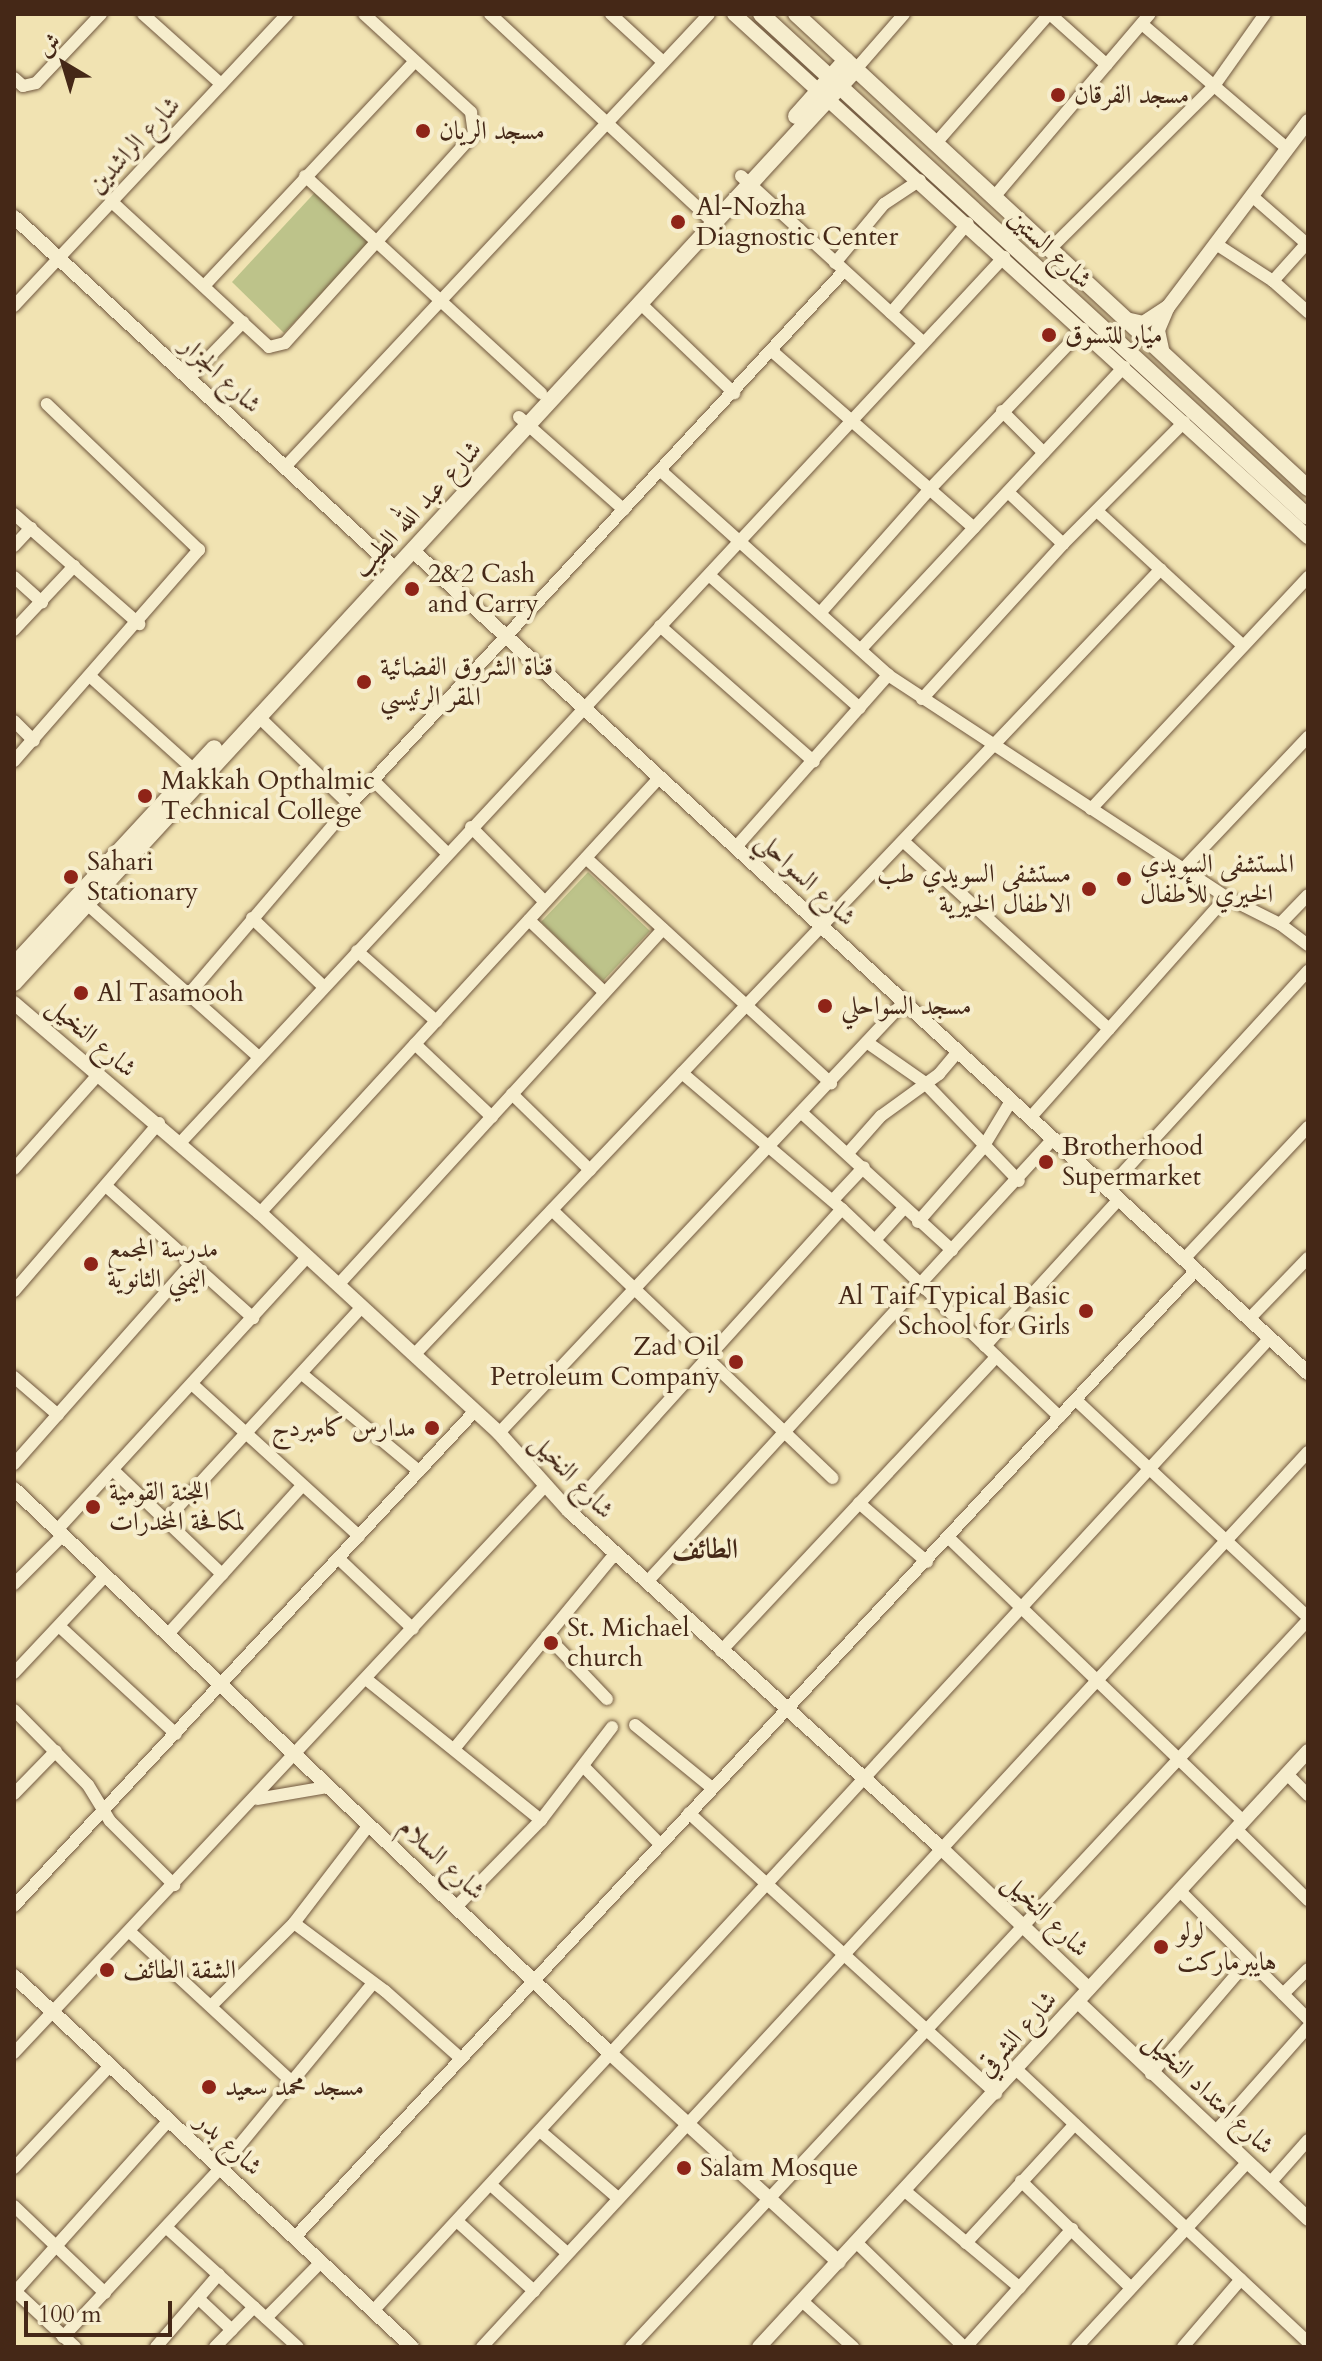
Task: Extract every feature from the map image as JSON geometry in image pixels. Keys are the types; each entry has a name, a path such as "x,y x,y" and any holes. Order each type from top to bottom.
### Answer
{"main road":[{"name":"شارع الستين","path":"761,14 1049,289 1308,517"},
{"name":"شارع الستين","path":"796,14 1308,488"},
{"name":"شارع عبد الله الطيب","path":"523,421 541,393 851,65"},
{"name":"شارع عبد الله الطيب","path":"14,983 87,904 194,770 639,302 709,218"},
{"name":"شارع عبد الله الطيب","path":"14,965 258,716 390,565"}],"street":[{"path":"14,78 23,86 36,83 101,14"},
{"path":"143,14 221,84"},
{"name":"شارع الراشدين","path":"14,306 287,14"},
{"path":"111,201 243,322 276,348 378,243 474,134 471,112 364,14"},
{"path":"490,14 709,218"},
{"path":"611,14 663,62"},
{"path":"285,467 611,124 663,62 709,14"},
{"path":"734,14 1004,257 1049,289 1083,329 1308,537"},
{"path":"851,65 904,14"},
{"path":"936,143 1050,14 1107,65"},
{"path":"1050,249 1214,86 1265,14"},
{"path":"994,197 1146,19 1214,86 1288,149"},
{"path":"204,286 415,61"},
{"path":"1163,354 1158,330 1168,307 1308,121"},
{"path":"305,176 541,393"},
{"path":"745,180 923,342"},
{"path":"188,995 350,805 375,782 773,352 884,204 920,180"},
{"path":"1252,196 1307,243 1273,281"},
{"name":"شارع الجزار","path":"14,217 390,565"},
{"path":"891,313 968,223"},
{"path":"1216,244 1273,281 1308,312"},
{"path":"181,1142 471,827 709,575 848,421 1004,257"},
{"path":"639,302 734,393"},
{"path":"1126,319 1143,323 1168,307"},
{"path":"189,378 243,322"},
{"path":"821,612 1002,411 1083,329"},
{"path":"773,352 848,421 974,528"},
{"path":"861,649 1124,367"},
{"path":"14,761 92,678 199,550 47,404"},
{"path":"1002,411 1044,453"},
{"path":"523,421 624,510"},
{"path":"922,699 1063,544 1184,422"},
{"path":"661,471 888,675 1226,897 1280,924 1308,945"},
{"path":"1008,492 1063,544"},
{"path":"1097,511 1242,645"},
{"path":"14,514 139,624"},
{"path":"14,546 31,528"},
{"name":"شارع السواحلي","path":"408,546 1308,1373"},
{"path":"14,630 74,566"},
{"path":"414,1355 1161,569"},
{"path":"709,575 860,708"},
{"path":"14,577 42,602"},
{"path":"1091,809 1308,577"},
{"path":"660,626 814,762"},
{"path":"736,847 888,675"},
{"path":"92,678 194,770"},
{"path":"258,716 350,805"},
{"path":"14,721 34,741"},
{"path":"1183,869 1308,737"},
{"path":"260,1213 660,777"},
{"path":"375,782 447,853"},
{"path":"471,827 545,902"},
{"path":"903,841 1109,1029"},
{"path":"586,858 831,1083"},
{"path":"1280,924 1308,895"},
{"path":"1030,1118 1226,897"},
{"path":"87,904 259,1057"},
{"path":"252,918 323,986"},
{"path":"529,920 604,992"},
{"path":"338,1285 663,929"},
{"path":"357,951 436,1021"},
{"path":"985,1346 1308,971"},
{"path":"499,1433 803,1114 904,1002"},
{"name":"شارع النخيل","path":"14,1003 97,1076 159,1123 260,1213 499,1433 544,1487 569,1511 941,1848 1089,1989"},
{"path":"868,1043 924,1082 982,1149 1019,1181"},
{"path":"415,1044 492,1117"},
{"path":"849,1152 881,1116 939,1074 958,1051"},
{"path":"682,1073 838,1205 1060,1417"},
{"path":"14,1169 97,1076"},
{"path":"512,1094 590,1170"},
{"path":"918,1222 982,1149 1011,1101"},
{"path":"803,1114 849,1152 918,1222 952,1250"},
{"path":"14,1291 159,1123"},
{"path":"1184,1259 1308,1127"},
{"path":"647,1582 917,1281 1019,1181 1053,1139"},
{"path":"569,1511 708,1357 838,1205 864,1167"},
{"path":"106,1186 253,1318"},
{"path":"875,1240 904,1208"},
{"path":"552,1210 785,1429 832,1478"},
{"path":"14,1584 307,1257"},
{"path":"1249,1319 1308,1258"},
{"path":"14,1464 192,1263"},
{"path":"295,2237 532,1978 927,1562 1196,1270"},
{"path":"166,1520 249,1435 362,1307"},
{"path":"373,2311 772,1884 864,1779 1270,1338"},
{"path":"721,1651 996,1357"},
{"path":"302,1374 419,1471"},
{"path":"14,1377 58,1415"},
{"path":"192,1384 359,1536"},
{"path":"631,2347 1308,1618 1077,1401"},
{"path":"14,1906 475,1411"},
{"path":"482,2347 687,2121 1308,1452"},
{"path":"113,1470 222,1574"},
{"path":"169,1633 302,1486"},
{"path":"14,2053 257,1799 544,1487"},
{"name":"شارع السلام","path":"14,1489 222,1683 327,1787 458,1905 612,2055 839,2262"},
{"path":"859,1503 927,1562"},
{"path":"949,1538 1178,1760 1308,1900"},
{"path":"454,1749 615,1554"},
{"path":"338,1558 413,1629"},
{"path":"14,1673 106,1575"},
{"path":"59,1626 176,1734"},
{"path":"547,1636 607,1699"},
{"path":"366,1679 541,1820"},
{"path":"14,1710 107,1808 110,1821 174,1885"},
{"path":"635,1725 712,1788"},
{"path":"458,1905 541,1820 612,1727"},
{"path":"14,1794 56,1751"},
{"name":"شارع الشرقي","path":"759,2347 1308,1751"},
{"path":"584,1767 659,1843"},
{"path":"1287,1774 1308,1795"},
{"path":"257,1799 327,1787"},
{"path":"689,1813 772,1884 925,2031 996,2093"},
{"path":"212,2005 294,1923 369,1825"},
{"path":"1180,1891 1308,2019"},
{"path":"294,1923 373,1983 459,2057"},
{"path":"130,1932 289,2079"},
{"path":"1151,2074 1248,1961"},
{"path":"1283,1994 1308,1969"},
{"name":"شارع بدر","path":"14,1976 412,2347"},
{"path":"63,2337 219,2170 289,2079 373,1983"},
{"name":"شارع امتداد النخيل","path":"1078,2002 1308,2219"},
{"path":"1216,2131 1308,2027"},
{"path":"14,2168 109,2067"},
{"path":"1017,2070 1308,2342"},
{"path":"75,2347 15,2292 169,2120"},
{"path":"966,2243 1075,2124"},
{"path":"540,2131 618,2198"},
{"path":"1270,2183 1308,2140"},
{"path":"1077,2347 1248,2162"},
{"path":"1021,2181 1131,2288"},
{"path":"491,2185 567,2253"},
{"path":"905,2191 1020,2288"},
{"path":"14,2206 105,2293"},
{"path":"458,2222 534,2291"},
{"path":"167,2228 298,2347"},
{"path":"857,2243 965,2347 1072,2229"},
{"path":"266,2318 321,2262"},
{"path":"156,2347 219,2274"},
{"path":"1183,2347 1241,2279"},
{"path":"199,2299 232,2330"},
{"path":"802,2301 853,2347"},
{"path":"215,2347 254,2307"},
{"path":"1193,2336 1204,2347"}],"green space":[{"path":"320,187 374,238 284,333 232,282"},
{"path":"588,872 650,931 603,981 541,922"}],"place":[{"name":"مسجد الفرقان","path":"1058,95"},
{"name":"مسجد الريان","path":"423,131"},
{"name":"Al-Nozha Diagnostic Center","path":"678,222"},
{"name":"ميار للتسوق","path":"1049,335"},
{"name":"2&2 Cash and Carry","path":"412,589"},
{"name":"قناة الشروق الفضائية المقر الرئيسي","path":"364,682"},
{"name":"Makkah Opthalmic Technical College","path":"145,796"},
{"name":"Sahari Stationary","path":"71,877"},
{"name":"المستشفى السويدي الخيري للأطفال","path":"1124,879"},
{"name":"مستشفى السويدي طب الاطفال الخيرية","path":"1089,889"},
{"name":"Al Tasamooh","path":"81,993"},
{"name":"مسجد السواحلي","path":"825,1006"},
{"name":"Brotherhood Supermarket","path":"1046,1162"},
{"name":"مدرسة المجمع اليمني الثانوية","path":"91,1264"},
{"name":"Al Taif Typical Basic School for Girls","path":"1086,1311"},
{"name":"Zad Oil Petroleum Company","path":"736,1362"},
{"name":"مدارس كامبردج","path":"432,1428"},
{"name":"اللجنة القومية لمكافحة المخدرات","path":"93,1507"},
{"name":"St. Michael church","path":"551,1643"},
{"name":"لولو هايبرماركت","path":"1161,1947"},
{"name":"الشقة الطائف","path":"107,1970"},
{"name":"مسجد محمد سعيد","path":"209,2087"},
{"name":"Salam Mosque","path":"684,2168"}],"district":[{"name":"الطائف","path":"705,1549"}]}
